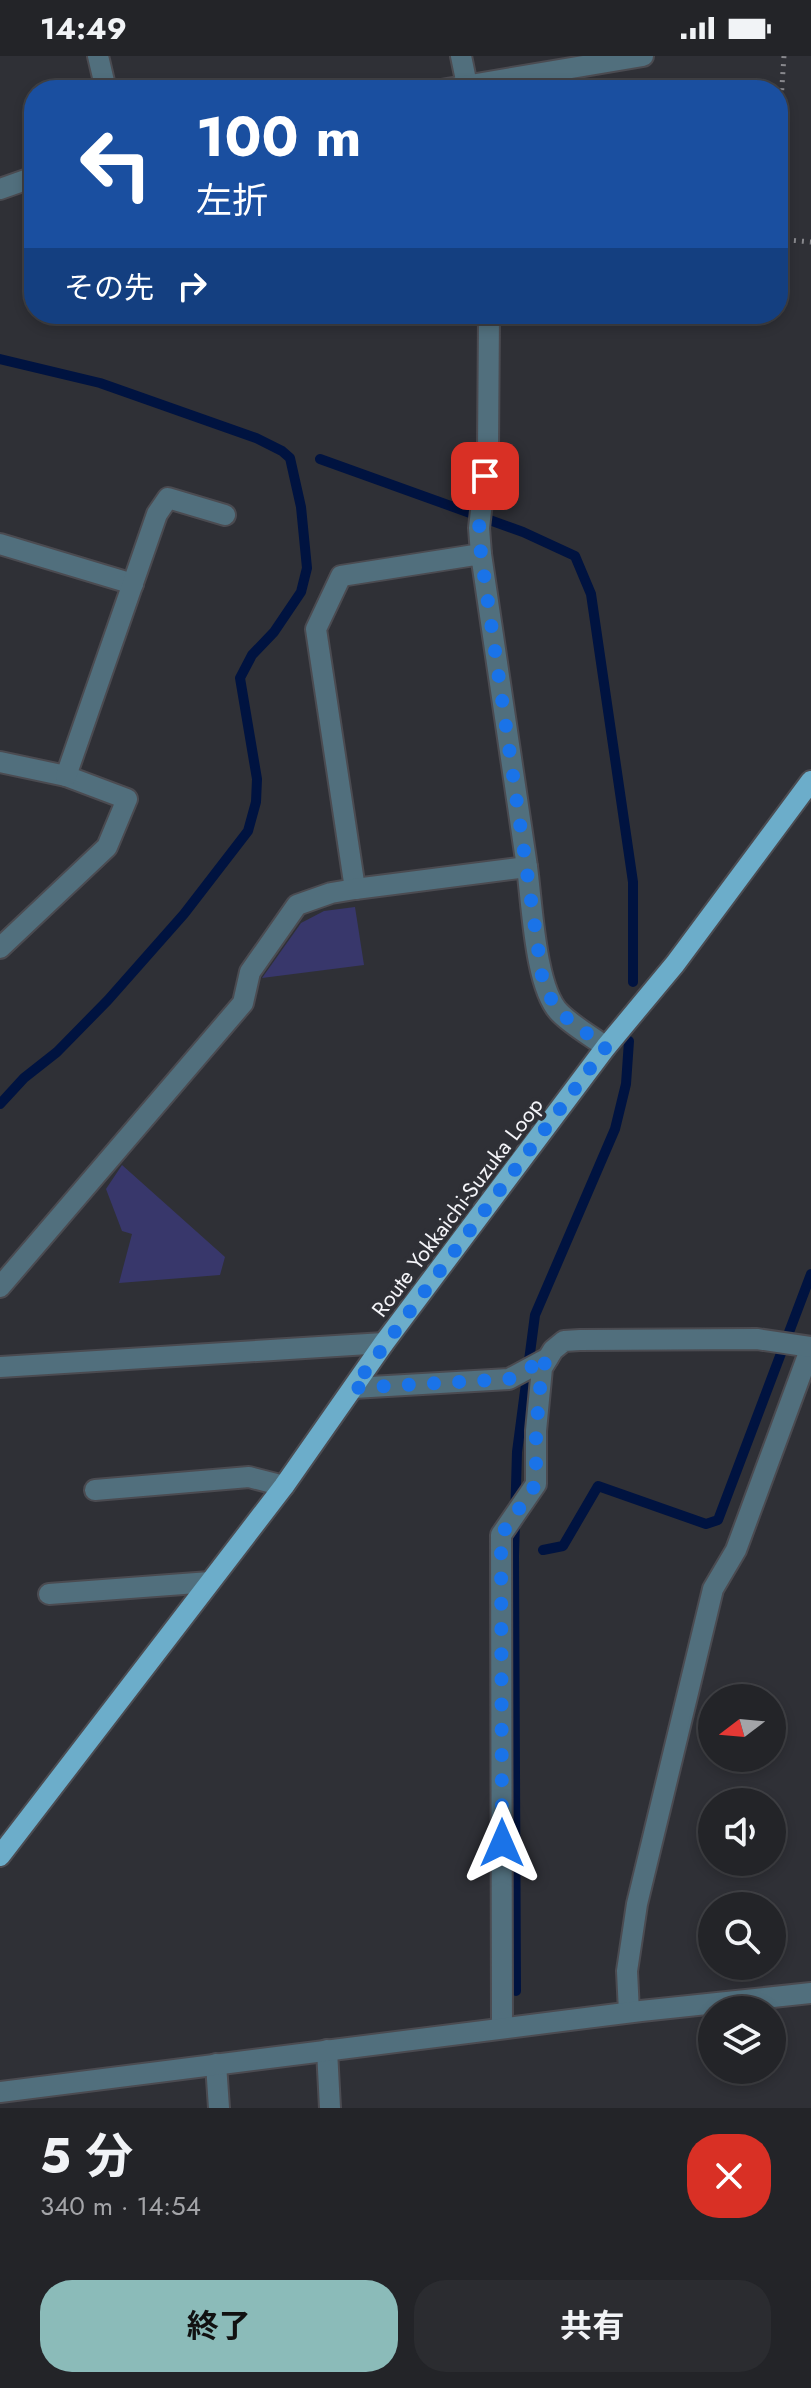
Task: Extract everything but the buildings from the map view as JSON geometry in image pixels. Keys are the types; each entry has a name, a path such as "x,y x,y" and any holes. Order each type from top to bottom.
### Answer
{"main road":[{"name":"Route Yokkaichi-Suzuka Loop","path":"0,1856 284,1486 384,1343 606,1047 675,964 811,781"}],"street":[{"path":"98,56 104,80"},
{"path":"461,56 466,80"},
{"path":"511,80 643,56"},
{"path":"0,189 24,181"},
{"path":"489,324 488,451 479,528 481,554 542,976 548,998 560,1013 606,1047"},
{"path":"66,776 157,514 168,498 225,515"},
{"path":"0,544 133,584"},
{"path":"355,889 316,629 341,576 481,554"},
{"path":"0,762 66,776 127,799 107,847 0,948"},
{"path":"0,1287 243,1003 250,972 297,905 331,893 355,889 527,867"},
{"path":"502,2028 501,1535 536,1484 536,1431 542,1368 553,1350 564,1341 768,1340 808,1346 736,1550 713,1589 637,1904 627,1971 629,2012"},
{"path":"0,1367 384,1343"},
{"path":"353,1388 509,1379 547,1359"},
{"path":"95,1490 249,1477 284,1486"},
{"path":"49,1594 210,1582"},
{"path":"0,2092 629,2012 811,1993"},
{"path":"327,2050 330,2108"},
{"path":"216,2064 219,2108"}],"path":[{"path":"782,80 784,56"},
{"path":"788,240 811,242"}],"shaded area":[{"path":"355,907 364,965 262,978 301,923 324,911"},
{"path":"122,1165 225,1257 220,1275 119,1283 132,1234 122,1231 106,1189"}],"waterway":[{"path":"0,359 100,383 256,438 282,451 290,458 301,507 307,568 301,592 274,632 252,655 240,678 257,779 256,802 248,831 184,914 108,1000 0,1104"},
{"path":"320,459 523,532 575,556 591,594 633,882 633,982"},
{"path":"516,1991 514,1556 517,1452 535,1315 615,1129 626,1084 629,1041"},
{"path":"543,1550 563,1546 598,1486 706,1524 718,1520 811,1274"}],"route":[{"path":"485,476 479,528 481,554 542,976 548,998 560,1013 606,1047 353,1388 509,1379 548,1358 542,1368 536,1431 536,1484 501,1535 502,1843"}]}
